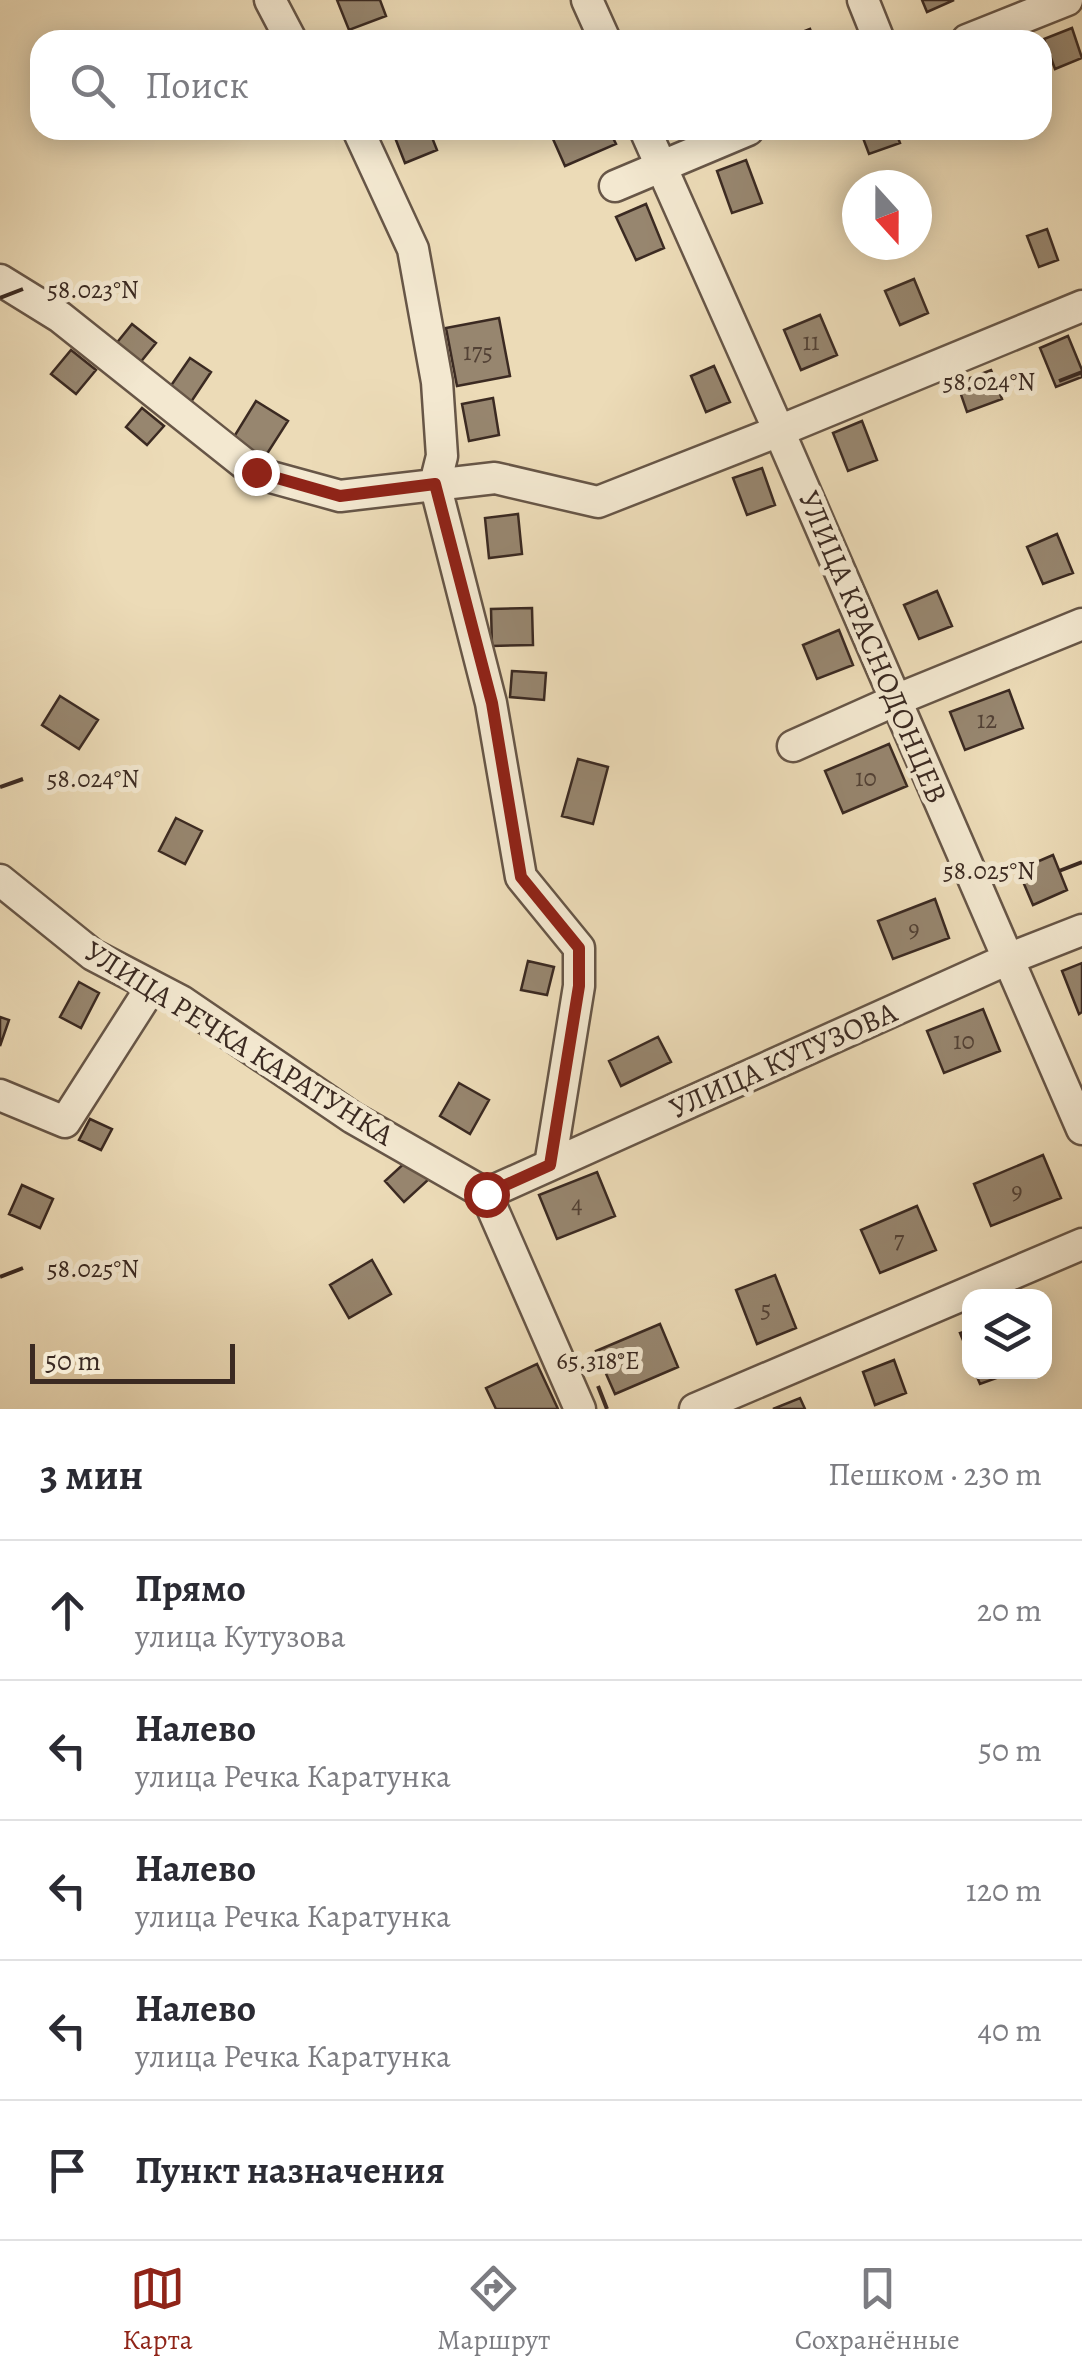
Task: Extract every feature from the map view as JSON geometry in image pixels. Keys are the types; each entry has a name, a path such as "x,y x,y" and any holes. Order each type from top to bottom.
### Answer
{"street":[{"path":"270,0 286,30"},
{"path":"586,0 600,30"},
{"path":"863,0 875,30"},
{"path":"992,30 1068,0"},
{"path":"363,140 412,249 436,382 442,456 435,484 492,703 521,877 579,948 579,986 550,1165"},
{"name":"УЛИЦА КРАСНОДОНЦЕВ","path":"650,140 1082,1130"},
{"path":"615,186 724,140"},
{"path":"0,280 60,317 256,472 340,496 495,478 598,502 780,432 1082,306"},
{"path":"793,746 1082,624"},
{"name":"УЛИЦА РЕЧКА КАРАТУНКА","path":"0,880 93,954 181,1001 353,1118 486,1194"},
{"name":"УЛИЦА КУТУЗОВА","path":"486,1194 1008,959 1082,930"},
{"path":"0,1095 65,1122 152,986"},
{"path":"486,1194 580,1409"},
{"path":"695,1409 1082,1244"}],"building":[{"path":"337,0 380,0 386,16 349,30"},
{"path":"922,0 954,0 927,12"},
{"path":"1072,28 1082,58 1055,69 1052,36"},
{"path":"396,140 433,140 437,150 405,163"},
{"path":"553,140 614,140 616,144 565,166"},
{"path":"864,140 899,140 900,143 869,154"},
{"path":"746,160 762,203 732,213 717,171"},
{"path":"646,204 664,248 636,260 616,217"},
{"path":"1047,229 1058,260 1039,267 1027,236"},
{"path":"914,279 928,313 900,325 885,291"},
{"path":"820,315 837,355 801,370 784,330"},
{"path":"499,318 510,376 457,386 446,328"},
{"path":"132,324 156,343 139,364 115,345"},
{"path":"1068,336 1082,377 1056,387 1040,348"},
{"path":"71,350 96,370 76,394 51,374"},
{"path":"190,358 211,372 189,405 168,390"},
{"path":"714,366 730,402 706,412 691,376"},
{"path":"991,370 1002,399 967,412 957,383"},
{"path":"493,398 499,435 469,441 462,404"},
{"path":"256,401 288,421 263,460 232,440"},
{"path":"142,408 164,426 147,445 126,427"},
{"path":"862,421 877,460 848,471 833,433"},
{"path":"762,468 775,505 747,515 733,478"},
{"path":"518,514 522,554 489,558 485,518"},
{"path":"1057,534 1073,573 1043,584 1027,547"},
{"path":"937,591 952,626 919,639 904,605"},
{"path":"532,608 533,645 492,646 491,609"},
{"path":"839,630 853,665 817,679 803,645"},
{"path":"512,671 546,673 544,700 510,697"},
{"path":"1009,690 1023,728 965,750 950,712"},
{"path":"60,696 98,720 79,749 42,725"},
{"path":"889,744 907,786 843,813 825,771"},
{"path":"578,759 608,767 593,824 562,816"},
{"path":"176,818 202,831 185,864 159,851"},
{"path":"1053,855 1067,890 1033,905 1018,870"},
{"path":"935,899 949,938 893,959 878,921"},
{"path":"528,961 554,967 547,995 521,990"},
{"path":"1082,963 1082,1012 1079,1014 1062,971"},
{"path":"79,982 99,993 81,1028 60,1017"},
{"path":"983,1009 1000,1051 944,1073 927,1031"},
{"path":"0,1017 9,1020 0,1046"},
{"path":"658,1037 671,1062 621,1086 609,1061"},
{"path":"459,1083 489,1100 470,1134 440,1116"},
{"path":"90,1119 112,1129 101,1150 79,1140"},
{"path":"1043,1155 1061,1198 991,1226 974,1184"},
{"path":"410,1158 429,1179 404,1202 385,1181"},
{"path":"597,1172 615,1216 557,1239 539,1195"},
{"path":"22,1185 53,1199 40,1228 9,1214"},
{"path":"917,1206 936,1250 880,1273 861,1230"},
{"path":"372,1260 391,1294 349,1318 330,1285"},
{"path":"775,1275 796,1328 757,1344 736,1290"},
{"path":"660,1324 678,1367 615,1394 596,1351"},
{"path":"894,1360 906,1393 875,1405 863,1372"},
{"path":"537,1364 558,1409 496,1409 486,1388"},
{"path":"800,1398 805,1409 773,1409"}],"route":[{"path":"256,472 340,496 435,484 492,703 521,877 579,948 579,986 550,1165 486,1194"}]}
